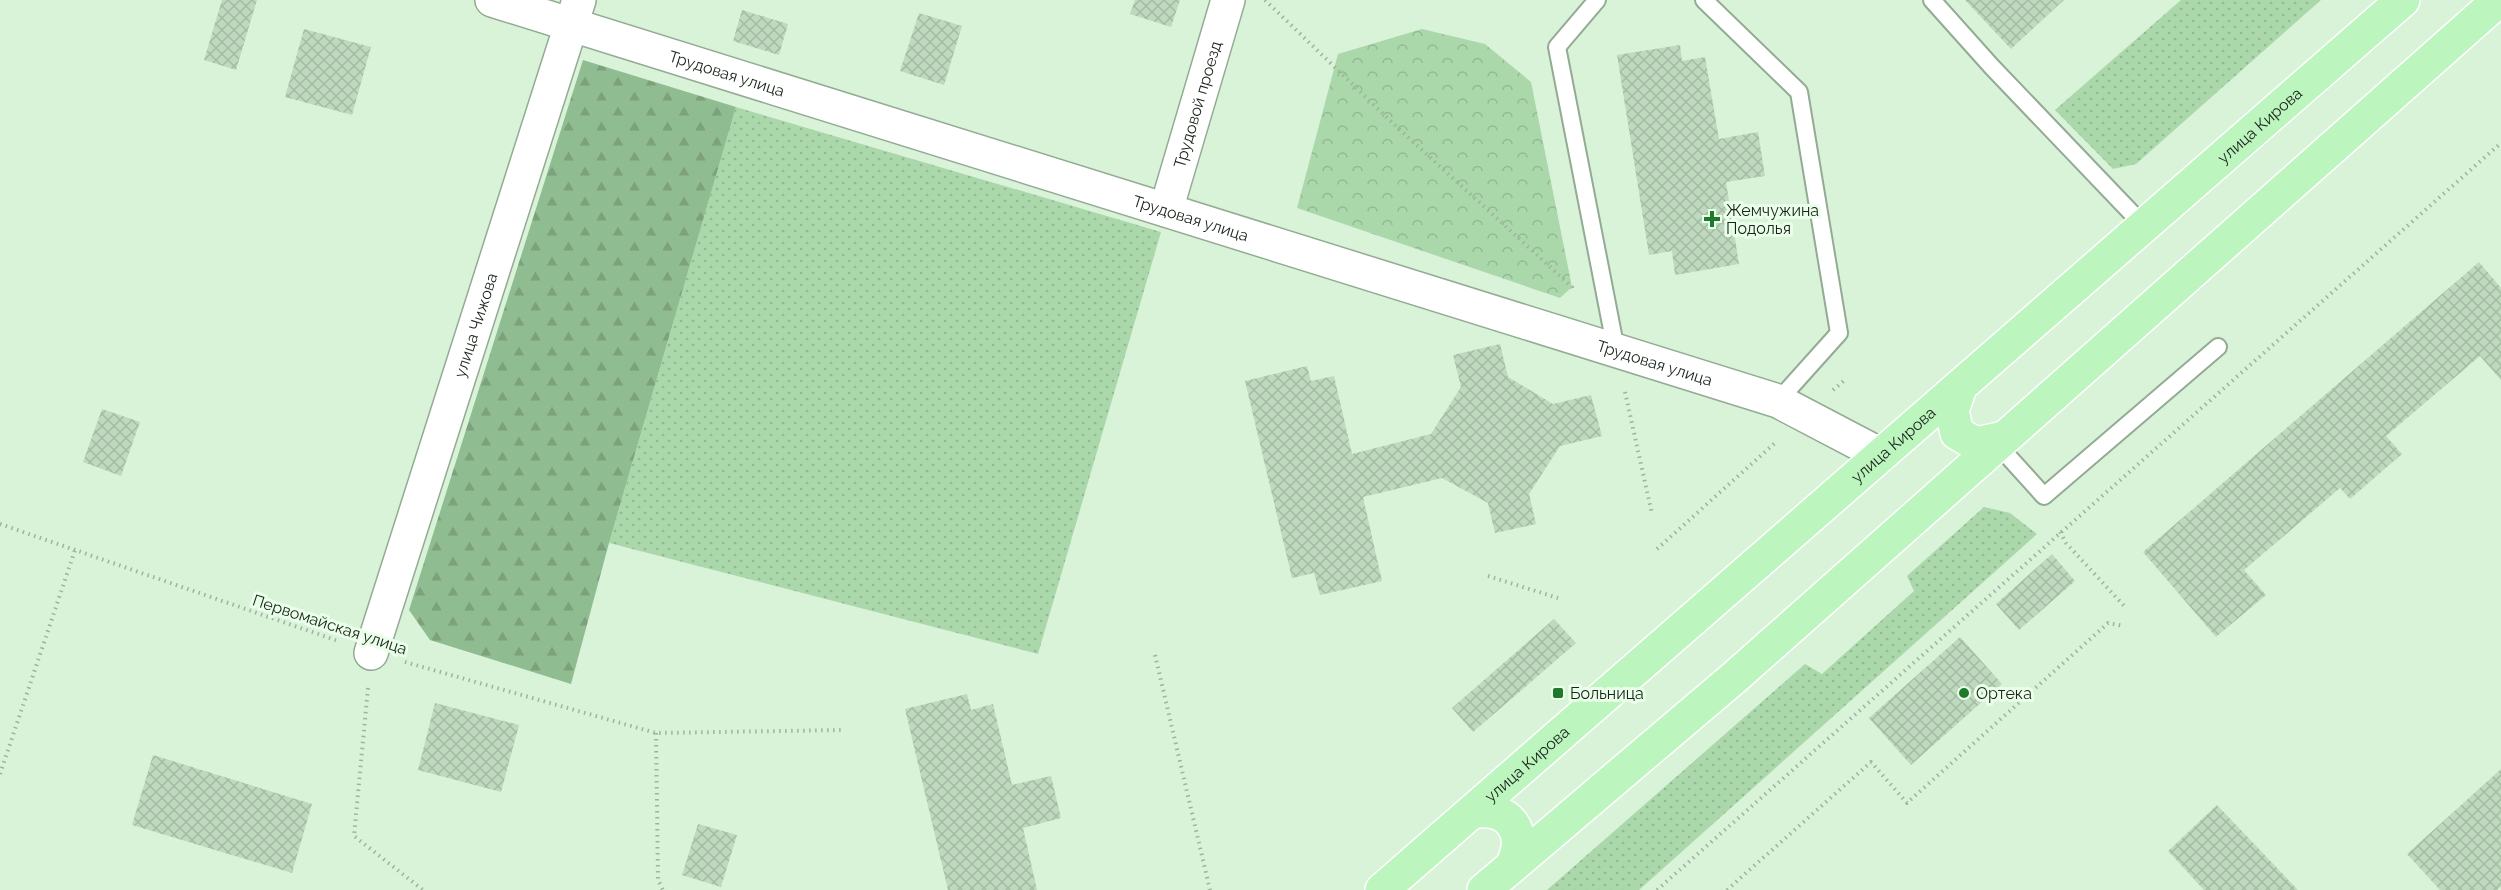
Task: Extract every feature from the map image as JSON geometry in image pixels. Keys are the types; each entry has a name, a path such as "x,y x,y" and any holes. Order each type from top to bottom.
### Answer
{"main road":[{"name":"улица Кирова","path":"1382,890 2403,0"},
{"path":"1484,890 1736,676 2499,0"},
{"path":"1960,387 1952,411 1956,433 1976,444 2000,441"},
{"path":"1472,812 1486,809 1502,814 1513,823 1519,837 1519,852 1512,866"}],"street":[{"name":"Трудовая улица","path":"492,0 575,12 1166,210 1601,345 1792,408 1881,455"},
{"name":"Трудовой проезд","path":"1166,210 1228,0"},
{"name":"улица Чижова","path":"371,653 575,12"}],"lane":[{"path":"1597,0 1557,47 1601,345"},
{"path":"1704,0 1799,93 1839,333 1792,408"},
{"path":"1932,0 1992,67 2144,226"},
{"path":"2000,441 2044,496 2218,346"}],"path":[{"path":"1265,0 1399,129 1572,287 1601,345 1652,514"},
{"path":"1657,890 2501,143"},
{"path":"1657,549 1792,408 1846,379"},
{"name":"Первомайская улица","path":"0,524 371,653 656,733 844,730"},
{"path":"2060,532 2066,543 2126,608"},
{"path":"0,774 75,550"},
{"path":"1488,576 1558,598"},
{"path":"1727,890 1871,762 1907,803 2108,623 2124,626"},
{"path":"371,653 354,836 423,890"},
{"path":"1155,655 1210,890"},
{"path":"656,733 658,880 663,890"}],"green space":[{"path":"2181,0 2321,0 2136,164 2113,169 2055,110"},
{"path":"1422,29 1485,44 1531,82 1572,287 1560,298 1297,208 1338,54"},
{"path":"583,60 736,107 609,543 571,684 430,640 409,610"},
{"path":"736,107 1161,232 1038,654 609,543"},
{"path":"1984,507 2010,513 2037,534 1639,890 1547,890 1805,664 1822,674 1914,591 1907,576"}],"building":[{"path":"222,0 257,0 236,70 204,60"},
{"path":"1135,0 1180,0 1171,27 1130,14"},
{"path":"1965,0 2064,0 2011,49"},
{"path":"742,10 788,24 779,55 733,41"},
{"path":"919,13 962,26 944,85 900,71"},
{"path":"304,29 371,47 352,115 285,97"},
{"path":"1680,45 1682,61 1705,57 1719,139 1758,132 1765,176 1726,182 1739,264 1675,275 1672,251 1649,255 1617,55"},
{"path":"2479,262 2501,288 2501,380 2480,356 2386,436 2402,454 2350,499 2340,488 2244,570 2266,595 2216,637 2143,552"},
{"path":"1500,344 1508,377 1553,404 1591,395 1602,436 1560,446 1529,494 1536,524 1495,533 1488,503 1442,478 1363,497 1382,581 1320,595 1314,573 1292,578 1245,381 1307,366 1311,381 1334,376 1352,454 1431,434 1461,387 1453,355"},
{"path":"102,409 140,422 121,476 83,462"},
{"path":"2052,554 2075,581 2019,630 1996,604"},
{"path":"1554,619 1576,643 1473,732 1452,708"},
{"path":"1960,637 2002,684 1911,765 1869,718"},
{"path":"967,694 971,710 993,704 1012,785 1051,776 1061,818 1023,828 1037,890 948,890 905,709"},
{"path":"435,703 519,725 501,792 418,770"},
{"path":"153,755 312,804 292,873 132,825"},
{"path":"2501,769 2501,887 2497,890 2440,890 2407,854"},
{"path":"2217,805 2298,890 2204,890 2168,851"},
{"path":"698,824 737,835 721,887 682,875"}],"place":[{"name":"Жемчужина Подолья","path":"1712,219"},
{"name":"Больница","path":"1558,693"},
{"name":"Ортека","path":"1964,693"}]}
